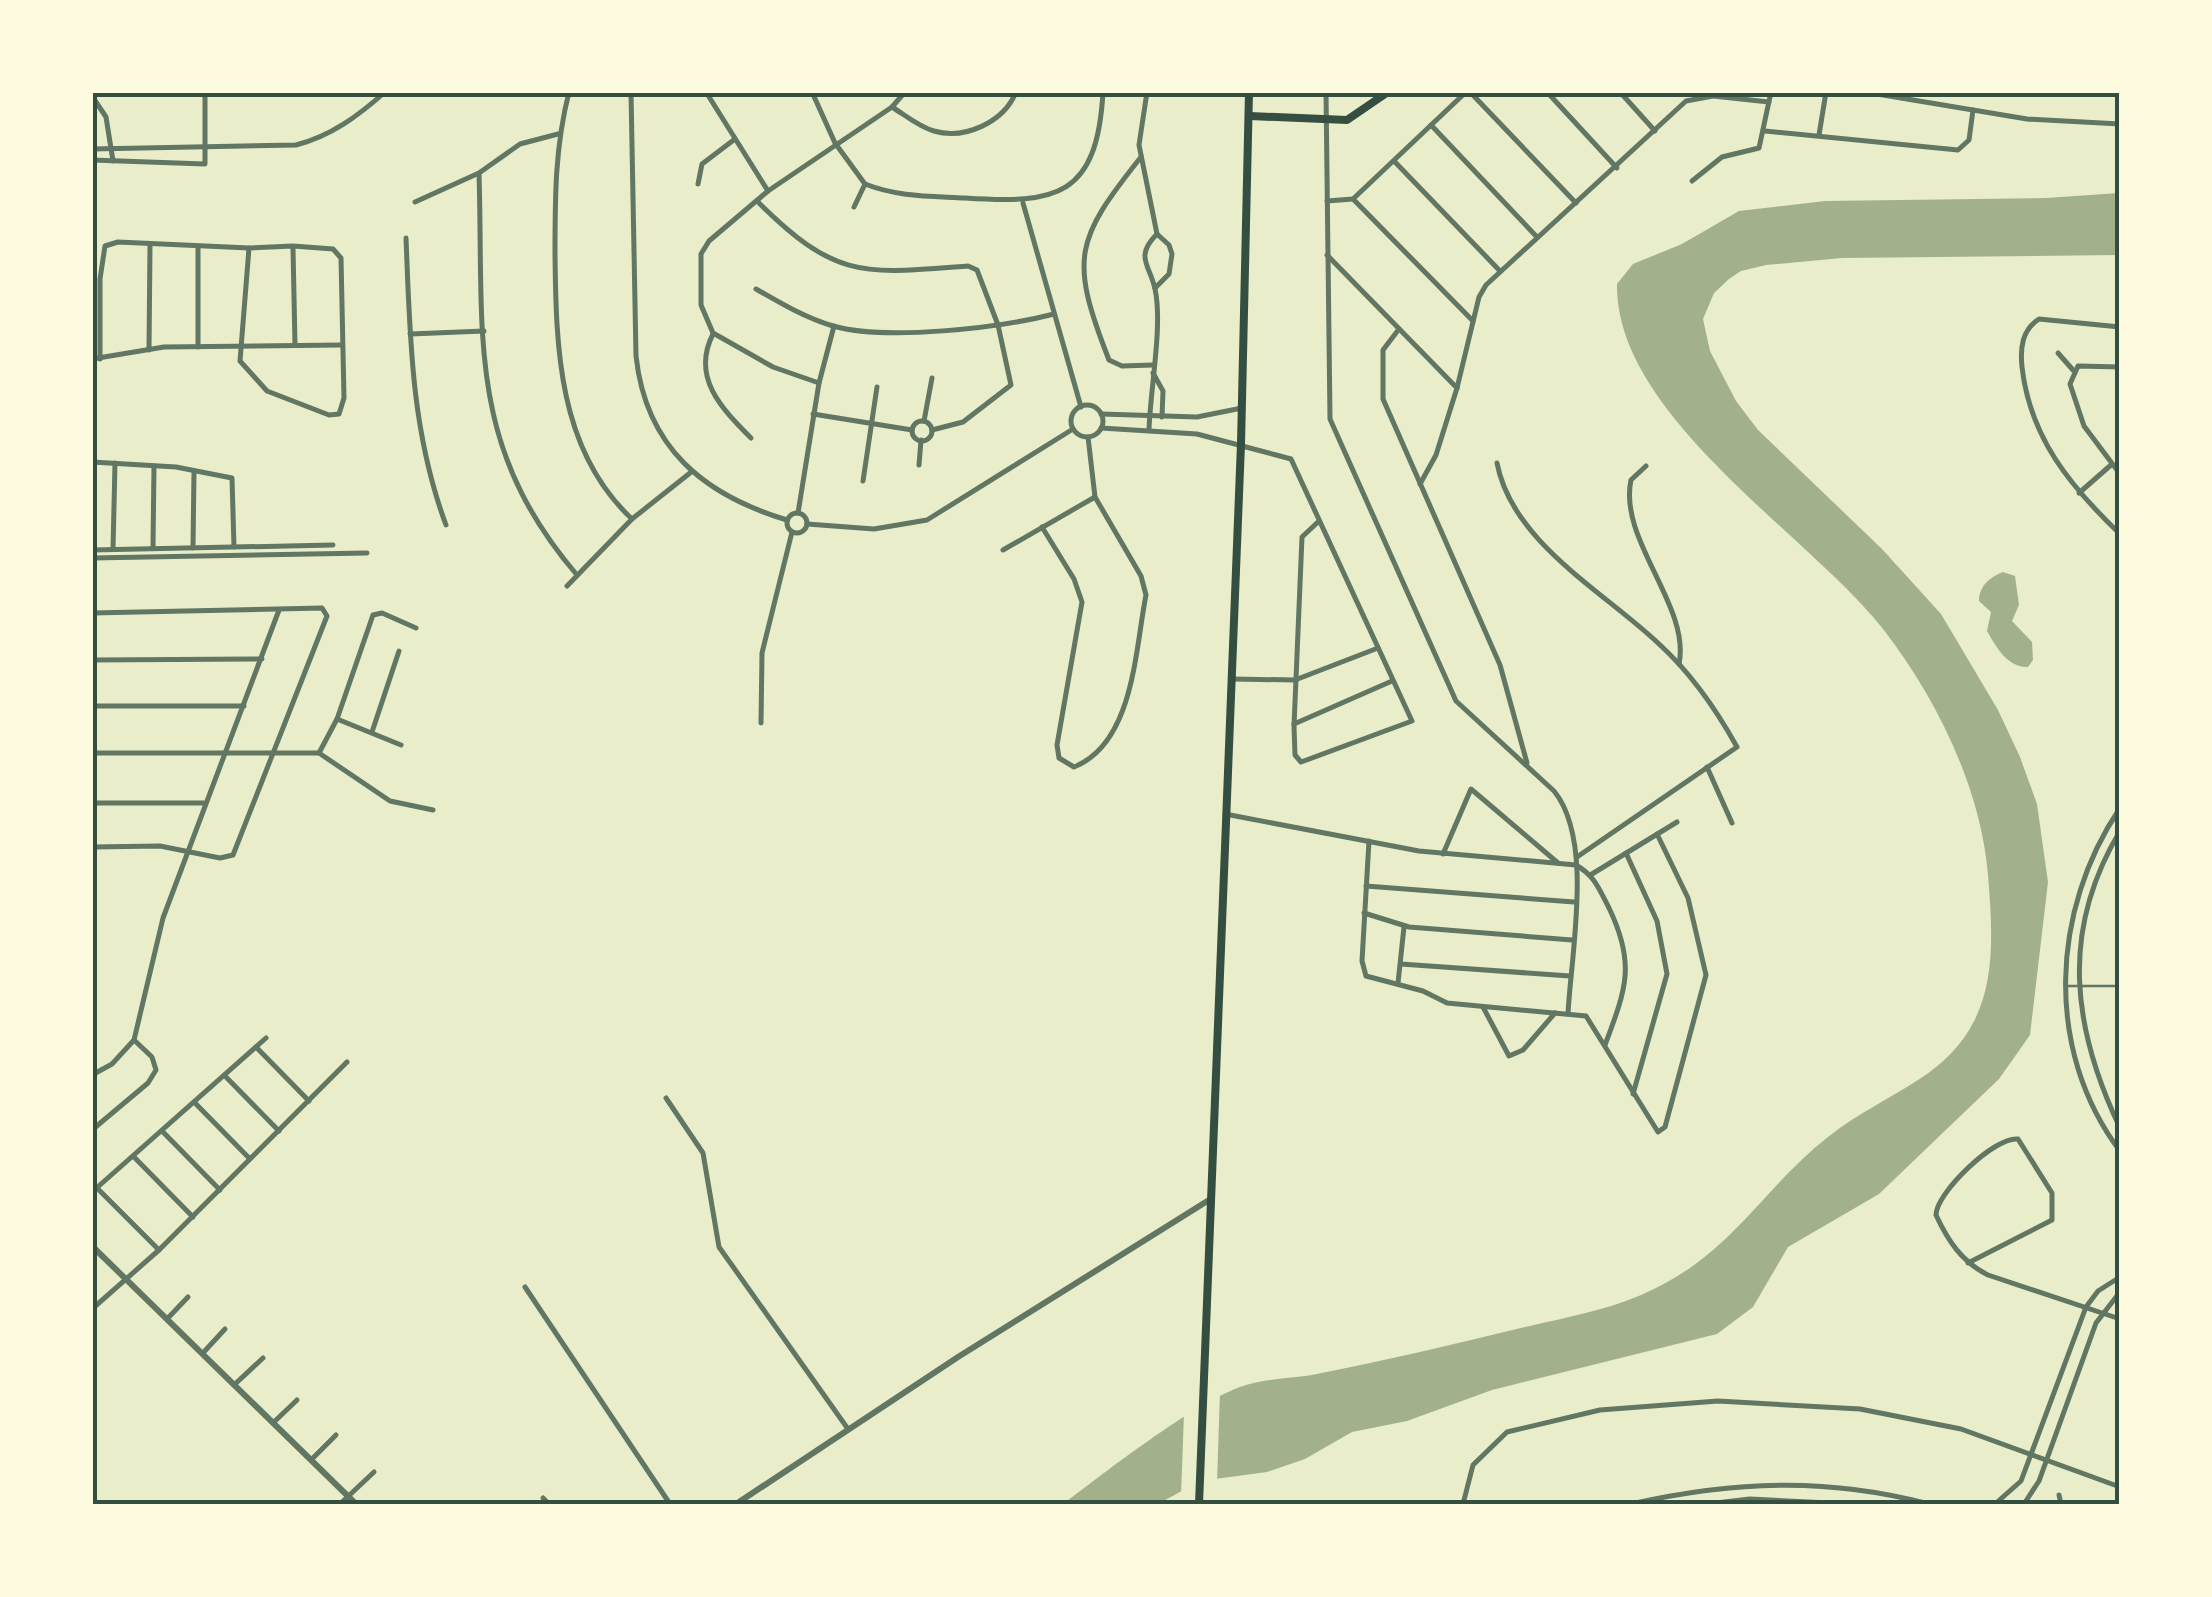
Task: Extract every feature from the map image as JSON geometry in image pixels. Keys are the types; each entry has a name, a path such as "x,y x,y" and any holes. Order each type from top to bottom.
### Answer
{"main road":[{"path":"1199,1504 1241,444 1249,92"},
{"path":"1250,116 1326,122 1358,116 1388,92"}],"street":[{"path":"92,160 205,164 205,92"},
{"path":"92,149 316,140 358,116 385,92"},
{"path":"569,92 558,134 555,286 561,374 582,452 608,494 632,519"},
{"path":"631,92 638,375 654,420 690,472 744,507 787,520 798,513 819,383 834,326"},
{"path":"716,92 707,95 768,191"},
{"path":"812,92 836,142 865,184 911,196 1023,203 1052,197 1078,177 1096,144 1104,92"},
{"path":"819,383 773,366 713,334 701,305 701,254 709,241 768,191 892,107 905,92"},
{"path":"892,107 925,128 960,132 992,122 1016,92"},
{"path":"1147,92 1139,133 1141,156 1157,234 1172,254 1169,274 1156,288"},
{"path":"1326,92 1330,419 1456,700 1560,798 1577,857 1568,1014"},
{"path":"1327,201 1354,199 1468,92 1576,203"},
{"path":"1547,92 1616,168"},
{"path":"1620,92 1655,132"},
{"path":"1692,182 1722,157 1760,148 1770,92"},
{"path":"1819,135 1826,92"},
{"path":"1865,92 2046,121 2120,124"},
{"path":"92,96 106,117 113,160"},
{"path":"1420,484 1431,468 1457,388 1482,290 1500,270 1686,101 1699,96 1769,102"},
{"path":"1765,131 1958,150 1969,140 1974,110"},
{"path":"1431,125 1538,237"},
{"path":"415,202 479,173 520,144 558,134"},
{"path":"698,184 702,164 735,139"},
{"path":"1141,156 1091,225 1085,239 1084,273 1109,360 1122,366 1153,369"},
{"path":"1394,161 1500,270"},
{"path":"479,173 490,408 505,462 532,516 577,575"},
{"path":"854,207 865,184"},
{"path":"1354,199 1473,321"},
{"path":"757,201 798,240 845,266 878,273 973,267 998,325 1011,378 1009,390 963,422 932,430"},
{"path":"1023,203 1080,407"},
{"path":"1148,430 1156,288 1143,258 1146,246 1157,234"},
{"path":"406,238 419,440 446,524"},
{"path":"249,248 242,344 240,361 258,385 319,412 339,414 344,398 338,252 293,246 198,247 118,242 105,246 96,279 96,359 150,350 242,344 341,344"},
{"path":"150,245 150,350"},
{"path":"293,246 296,345"},
{"path":"198,247 198,347"},
{"path":"1326,255 1457,388"},
{"path":"756,290 834,326 882,331 998,325 1054,314"},
{"path":"2120,327 2039,318 2022,345 2024,378 2035,423 2054,461 2120,534"},
{"path":"1399,329 1382,350 1382,392 1500,665 1528,766"},
{"path":"410,334 484,331"},
{"path":"713,334 704,354 704,372 726,413 751,438"},
{"path":"2058,353 2073,370 2073,400 2092,441 2120,474"},
{"path":"2073,370 2086,363 2120,367"},
{"path":"1153,369 1163,391 1162,417"},
{"path":"912,430 924,421 932,378"},
{"path":"863,480 877,387"},
{"path":"1073,428 1072,414 1080,407 1090,406 1100,414 1184,418 1242,408"},
{"path":"814,414 912,430 921,440 919,465"},
{"path":"1100,414 1100,428"},
{"path":"1184,418 1184,432"},
{"path":"924,421 932,430"},
{"path":"1073,428 1088,437"},
{"path":"798,513 807,524 874,530 926,520 1073,428"},
{"path":"1088,437 1100,428 1184,432 1289,457 1319,521 1378,648 1392,681 1412,721 1301,762 1295,755 1294,680 1302,537 1319,521"},
{"path":"921,440 929,438 932,430"},
{"path":"1042,528 1074,580 1082,602 1060,713 1059,758 1070,767 1079,766 1099,752 1112,733 1124,700 1146,595 1141,576 1095,497 1088,437"},
{"path":"92,462 154,465 232,478 234,547"},
{"path":"114,463 114,549"},
{"path":"1497,463 1504,490 1530,530 1680,664 1737,747 1577,857"},
{"path":"2079,493 2111,464"},
{"path":"153,548 154,465"},
{"path":"1646,466 1631,480 1630,508 1679,638 1680,664"},
{"path":"193,548 194,470"},
{"path":"567,586 632,519 690,472"},
{"path":"1003,550 1095,497"},
{"path":"762,722 762,654 792,532 787,520"},
{"path":"792,532 803,532 807,524"},
{"path":"92,550 333,545"},
{"path":"92,558 367,553"},
{"path":"92,614 322,608 327,612 276,752 229,858 187,851 92,847"},
{"path":"92,1075 112,1064 134,1040 151,959 187,851 280,610"},
{"path":"319,753 336,719 374,616 382,613 416,628"},
{"path":"1231,679 1294,680 1378,648"},
{"path":"372,732 399,651"},
{"path":"92,660 262,659"},
{"path":"1294,724 1392,681"},
{"path":"92,706 245,706"},
{"path":"336,719 401,746"},
{"path":"92,753 319,753 390,801 433,810"},
{"path":"1707,766 1732,823"},
{"path":"1443,854 1458,811 1471,789 1559,864"},
{"path":"92,803 204,803"},
{"path":"2120,808 2077,892 2067,940 2066,986 2071,1044 2096,1111 2120,1151"},
{"path":"1226,814 1443,854 1576,865 1592,874 1616,924 1628,972 1604,1044"},
{"path":"2111,821 2120,829 2090,895 2080,944 2080,986 2084,1039 2120,1128"},
{"path":"1592,874 1677,822"},
{"path":"1369,841 1362,962 1366,976 1398,983 1447,1002 1590,1018 1658,1132 1665,1127 1706,975 1688,898 1657,834"},
{"path":"1626,854 1652,906 1668,974 1633,1094"},
{"path":"1366,886 1574,902"},
{"path":"1364,913 1404,926 1572,940"},
{"path":"1398,983 1404,926"},
{"path":"1401,964 1570,976"},
{"path":"1484,1007 1509,1056 1522,1050 1555,1014"},
{"path":"159,1250 95,1190 266,1038"},
{"path":"92,1130 148,1083 156,1070 152,1057 134,1040"},
{"path":"256,1048 308,1101"},
{"path":"92,1309 159,1250 347,1062"},
{"path":"224,1076 279,1131"},
{"path":"666,1098 703,1153 719,1247 848,1429"},
{"path":"194,1102 250,1159"},
{"path":"162,1131 220,1190"},
{"path":"1968,1263 2052,1220 2052,1193 2018,1139 1995,1143 1937,1204 1936,1215 1946,1236 1968,1263 1988,1275 2120,1319"},
{"path":"133,1156 193,1217"},
{"path":"736,1504 1209,1200"},
{"path":"92,1246 356,1504"},
{"path":"1995,1504 2021,1481 2086,1307 2098,1292 2120,1277"},
{"path":"525,1287 670,1504"},
{"path":"2024,1504 2048,1458 2101,1312 2120,1292"},
{"path":"167,1319 188,1297"},
{"path":"202,1354 225,1329"},
{"path":"234,1385 263,1358"},
{"path":"273,1423 297,1400"},
{"path":"1463,1504 1473,1464 1491,1442 1507,1432 1542,1420 1631,1406 1752,1400 1860,1409 1961,1430 2033,1452 2120,1487"},
{"path":"310,1460 336,1435"},
{"path":"340,1504 374,1472"},
{"path":"1630,1504 1707,1488 1795,1482 1891,1494 1929,1504"},
{"path":"2060,1496 2061,1504"},
{"path":"543,1498 549,1504"},
{"path":"1707,1504 1750,1499 1849,1504"}],"lane":[{"path":"2066,986 2120,986"}],"shaded area":[{"path":"2119,193 2119,255 1842,258 1766,265 1741,271 1729,279 1714,293 1703,319 1710,351 1736,401 1758,430 1882,549 1941,614 1998,710 2020,757 2037,804 2048,882 2030,1035 1999,1079 1879,1194 1788,1247 1753,1307 1717,1334 1492,1390 1407,1421 1352,1432 1305,1459 1267,1472 1200,1481 1158,1504 1063,1504 1174,1423 1240,1387 1369,1363 1574,1316 1654,1289 1706,1256 1828,1137 1918,1080 1963,1039 1977,1016 1985,991 1990,964 1990,906 1984,842 1953,745 1921,684 1883,629 1850,592 1721,470 1680,425 1647,380 1625,332 1617,284 1633,264 1682,244 1739,211 1825,201 2046,198"},
{"path":"2003,572 2015,576 2019,605 2012,621 2032,642 2033,660 2028,667 2014,664 1999,650 1987,631 1991,612 1979,601 1986,583"}],"pier":[{"path":"1220,1392 1217,1483 1181,1495 1184,1414"}]}
